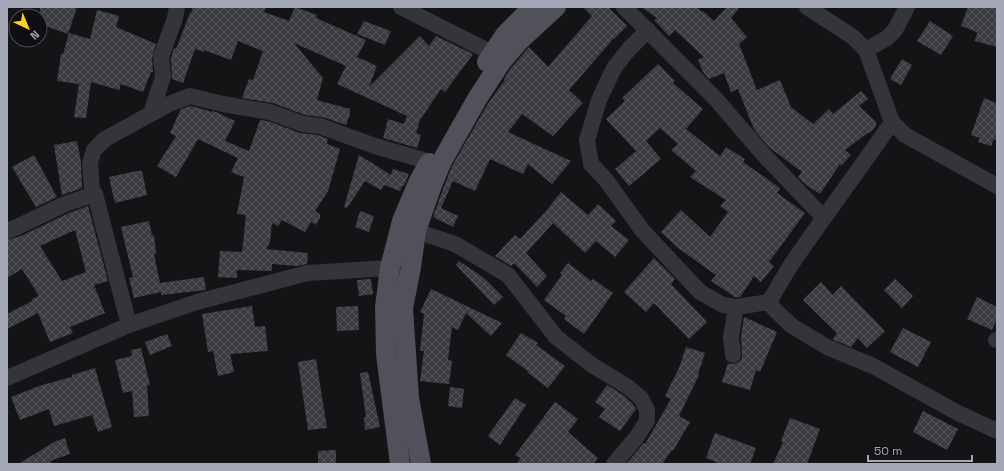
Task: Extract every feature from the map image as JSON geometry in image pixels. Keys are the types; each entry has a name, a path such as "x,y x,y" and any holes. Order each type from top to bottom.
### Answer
{"main road":[{"path":"400,464 386,354 385,307 390,268 402,221 419,181 466,94 505,35 533,7"},
{"path":"421,464 409,398 403,308 416,231 442,161 477,99 501,62 519,41 556,7"}],"street":[{"path":"151,113 163,77 161,56 175,18 177,7"},
{"path":"401,7 492,53"},
{"path":"624,7 715,98 763,154 824,218"},
{"path":"807,7 853,37 866,50 892,122 905,135 997,186"},
{"path":"866,50 887,38 895,30 907,7"},
{"path":"648,30 629,49 614,68 599,100 587,140 591,164 606,180 642,230 700,292 723,305 736,307 769,302"},
{"path":"129,325 95,194 92,190 90,162 94,150 105,139 151,113 190,96 223,104 270,112 302,124 320,126 375,146 430,162"},
{"path":"769,302 792,264 892,122"},
{"path":"7,231 65,204 95,194"},
{"path":"416,231 455,244 508,275 556,337 592,365 628,387 641,398 647,410 647,421 636,438 614,464"},
{"path":"7,378 129,325 197,302 308,273 390,268"},
{"path":"769,302 775,310 792,326 827,347 873,366 958,413 997,431"},
{"path":"732,354 731,337 736,307"}],"building":[{"path":"77,7 68,34 48,27 48,8 40,8"},
{"path":"193,7 266,7 264,12 289,21 295,7 317,15 316,18 366,40 357,57 377,66 369,87 420,36 429,46 436,36 473,54 445,92 441,89 420,120 416,133 421,135 417,148 383,138 388,119 404,124 407,116 337,84 346,66 294,43 323,78 317,100 350,109 350,114 346,125 323,117 305,115 273,103 242,98 249,79 253,80 263,51 238,41 231,60 204,50 204,52 195,49 183,83 172,79 171,58 174,48 176,49"},
{"path":"583,7 608,7 627,26 614,38 569,90 583,103 553,136 522,114 508,132 571,161 552,184 528,164 523,174 490,159 475,191 453,181 441,208 458,216 453,227 433,217 452,166 487,105 505,80 504,79 510,69 529,47 548,67 592,16"},
{"path":"641,7 697,7 714,21 727,7 740,7 731,18 747,37 739,44 757,90 780,80 791,107 813,124 829,109 833,114 861,91 868,99 859,106 876,122 876,126 870,133 869,132 845,150 851,155 841,166 840,164 820,194 805,184 798,177 802,172 770,148 757,133 753,127 738,89 731,92 724,73 709,79 703,72 698,60 704,57 675,30 669,36 654,20 657,18"},
{"path":"968,7 997,7 997,47 975,41 977,32 961,26"},
{"path":"97,10 119,16 116,27 156,44 152,58 153,72 151,72 143,92 121,84 119,90 91,82 86,118 74,117 79,84 57,81 61,54 63,54 69,33 90,39"},
{"path":"364,21 391,31 385,45 357,34"},
{"path":"930,21 953,36 941,55 917,41"},
{"path":"902,59 912,65 901,85 890,79"},
{"path":"658,64 675,81 673,83 703,109 686,129 720,156 726,147 745,159 743,162 780,188 777,193 805,213 769,262 774,266 761,282 754,276 740,297 735,297 711,281 716,275 678,248 661,232 681,210 710,237 728,212 720,206 726,200 690,177 696,171 671,150 678,144 660,128 646,141 661,159 629,186 615,169 636,151 606,119 625,101 622,98"},
{"path":"984,98 997,103 997,140 994,139 991,146 978,142 980,138 971,135"},
{"path":"191,106 216,112 235,121 225,141 249,151 260,120 268,121 300,133 318,135 328,139 327,144 340,149 328,191 315,211 320,214 320,218 316,225 311,222 305,232 282,220 278,226 272,223 270,242 266,249 308,253 307,264 297,266 272,264 272,271 237,270 237,278 218,277 220,251 242,252 246,215 237,214 244,177 231,172 238,158 198,139 176,177 157,166 176,136 170,133 181,109"},
{"path":"77,141 81,162 82,188 62,195 54,145"},
{"path":"34,155 57,197 36,207 12,167"},
{"path":"359,155 391,175 393,169 409,174 404,186 402,186 400,191 384,185 381,190 365,181 347,208 344,207"},
{"path":"142,171 147,195 115,203 109,177"},
{"path":"561,192 588,215 598,204 616,221 611,226 629,240 615,257 596,241 585,253 553,223 526,253 547,276 537,287 514,263 511,266 495,256 515,235 520,239"},
{"path":"88,206 108,281 94,285 105,313 70,327 73,333 50,342 38,313 7,329 7,314 39,296 22,269 7,278 7,240 21,236 69,213","holes":["75,230 86,272 62,281 40,246"]},
{"path":"360,211 374,216 369,232 355,227"},
{"path":"149,221 152,236 154,235 156,253 154,254 160,283 204,277 206,290 161,295 161,292 134,298 129,278 133,277 121,227"},
{"path":"654,258 675,279 671,284 707,322 689,339 654,303 646,312 624,292"},
{"path":"459,261 484,278 503,297 494,305 456,265"},
{"path":"568,263 591,281 593,279 613,293 584,334 564,319 566,316 544,300 562,275 560,273"},
{"path":"371,279 373,294 359,296 357,280"},
{"path":"895,279 913,296 902,308 884,290"},
{"path":"821,282 833,295 841,286 885,331 867,348 858,338 851,347 834,340 833,339 837,333 803,300"},
{"path":"431,289 502,323 491,336 466,313 458,330 452,327 448,360 452,361 449,384 420,381 424,351 420,351 424,314 420,312"},
{"path":"977,297 997,307 997,319 992,330 967,319"},
{"path":"252,306 255,327 265,326 268,351 230,354 234,372 218,376 213,351 208,352 202,314"},
{"path":"358,306 359,330 337,331 336,307"},
{"path":"744,317 777,332 760,372 756,370 750,390 722,382 728,363 734,364 739,362 742,358 741,337"},
{"path":"903,328 931,342 918,367 890,352"},
{"path":"521,333 538,343 536,345 565,366 548,388 506,355"},
{"path":"167,334 172,346 150,355 145,342"},
{"path":"686,347 705,353 698,374 699,375 679,416 690,422 673,451 672,450 662,464 626,464 644,443 645,444 671,399 665,396 679,368"},
{"path":"141,348 150,385 147,385 149,416 134,417 132,391 123,393 115,360 132,356 131,350"},
{"path":"316,359 327,428 308,430 298,362"},
{"path":"95,368 112,427 98,432 92,415 54,426 49,409 20,420 11,397 42,385 72,377 72,375"},
{"path":"368,372 380,427 365,430 364,417 366,417 360,373"},
{"path":"607,385 623,395 633,404 636,409 620,431 599,417 605,409 595,402"},
{"path":"450,387 464,389 462,408 448,406"},
{"path":"515,398 526,405 500,445 488,436"},
{"path":"555,402 578,419 568,432 598,458 593,464 517,464 520,458 515,455"},
{"path":"923,411 958,429 947,450 913,432"},
{"path":"790,418 820,429 807,464 773,464 783,442 781,441"},
{"path":"715,433 756,448 750,464 721,464 706,458"},
{"path":"65,438 70,454 50,461 52,464 18,464 56,441"},
{"path":"336,450 336,464 318,464 318,451"}]}
